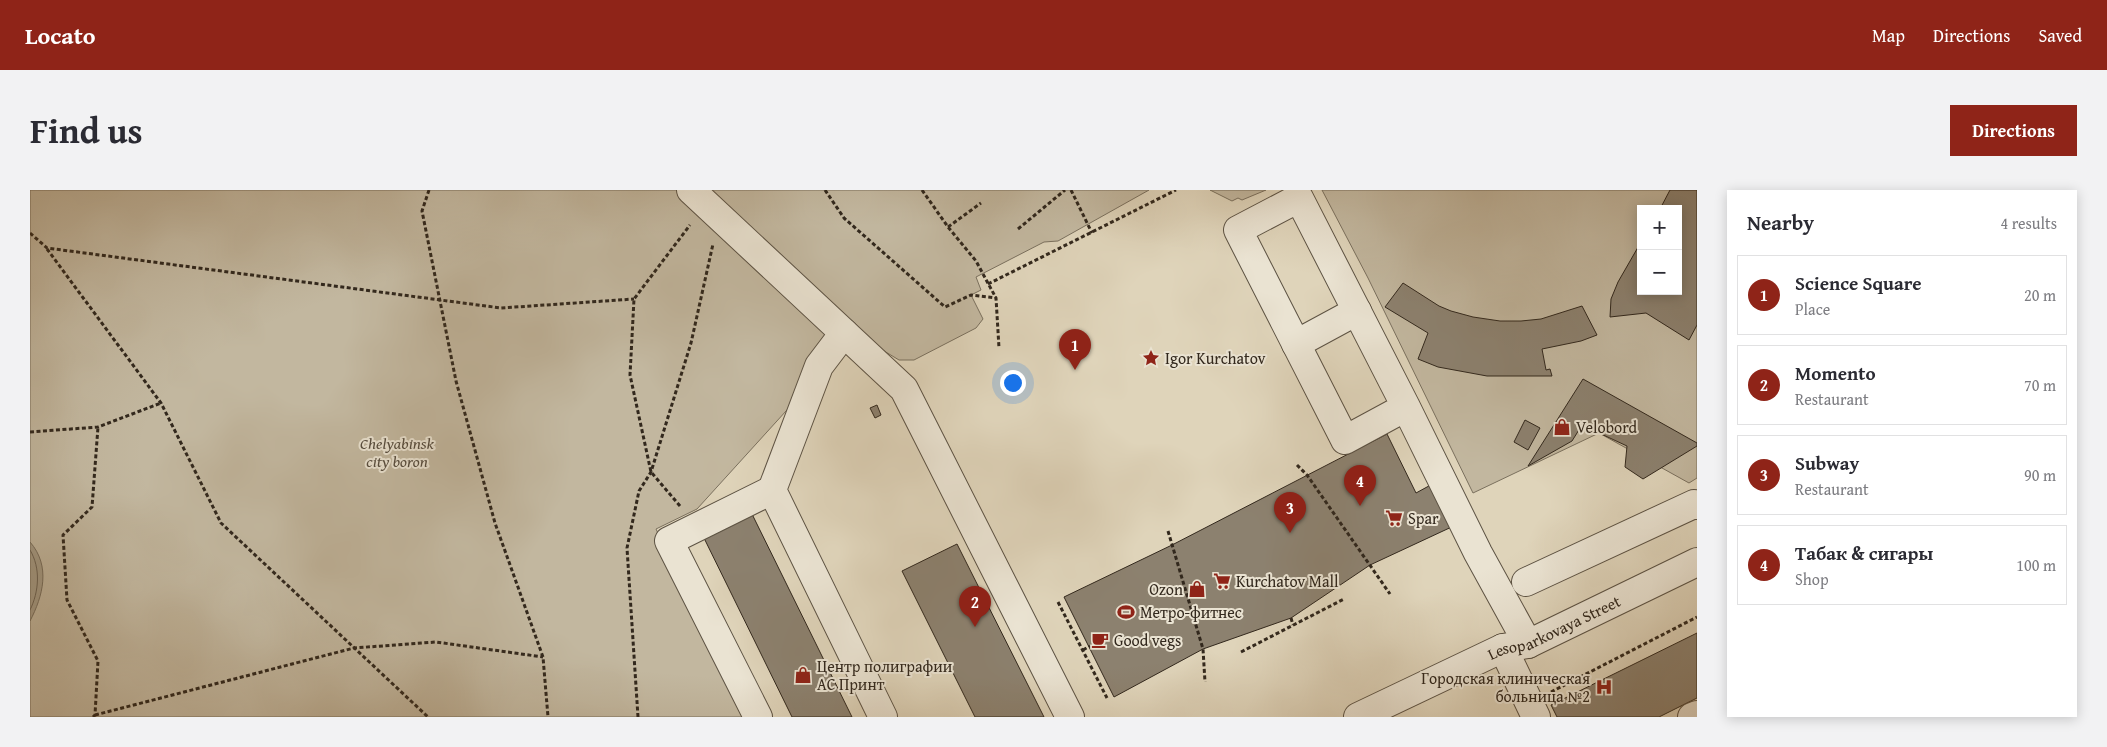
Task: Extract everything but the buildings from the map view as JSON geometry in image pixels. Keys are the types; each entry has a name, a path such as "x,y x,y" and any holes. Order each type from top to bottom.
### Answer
{"street":[{"path":"1406,407 1345,440 1238,230 1299,198 1406,407 1478,552 1516,646 1536,717"},
{"path":"701,200 904,389 1070,717"},
{"path":"1296,344 1357,311"},
{"path":"758,717 669,541 772,490 819,366 844,333"},
{"path":"772,490 883,717"},
{"path":"1526,582 1694,504 1697,505"},
{"name":"Lesoparkovaya Street","path":"1358,717 1697,562"},
{"path":"1692,717 1697,714"}],"path":[{"path":"429,190 422,211 456,381 496,523 543,657 548,717"},
{"path":"825,190 844,218 946,308 971,295 996,298"},
{"path":"922,190 948,227 976,261 996,298 999,348"},
{"path":"1018,229 1065,190"},
{"path":"1071,190 1092,233"},
{"path":"988,284 1176,190"},
{"path":"700,526 685,512 651,472 630,375 634,299 690,227 701,200"},
{"path":"638,717 627,548 639,491 651,472 691,343 714,239 701,200"},
{"path":"948,227 981,203"},
{"path":"30,233 47,248 161,404 221,523 428,717"},
{"path":"47,248 501,308 634,299"},
{"path":"30,432 98,427 161,404"},
{"path":"98,427 92,507 62,535 67,600 98,661 94,716 354,648 436,642 543,657"},
{"path":"1298,465 1307,475 1390,594"},
{"path":"1168,531 1203,649 1206,682"},
{"path":"1241,652 1344,600"},
{"path":"1058,602 1107,698"},
{"path":"1550,692 1697,617"},
{"path":"1291,618 1293,625"},
{"path":"1083,650 1090,646"}],"green space":[{"name":"Chelyabinsk city boron","path":"30,190 1149,190 1058,241 1044,242 976,277 981,290 971,295 983,319 976,328 914,360 899,360 856,334 697,509 656,529 745,717 30,717"},
{"path":"1210,190 1266,190 1242,200 1238,198 1232,201"},
{"path":"1322,190 1697,190 1697,478 1689,483 1599,433 1473,493 1368,278"}],"water":[{"path":"30,542 37,551 41,561 43,581 35,611 30,621"}],"place":[{"name":"Igor Kurchatov","path":"1151,358"},
{"name":"Science Square","path":"1075,370"},
{"name":"Velobord","path":"1562,427"},
{"name":"Табак & сигары","path":"1360,506"},
{"name":"Spar","path":"1394,518"},
{"name":"Subway","path":"1290,533"},
{"name":"Kurchatov Mall","path":"1222,581"},
{"name":"Ozon","path":"1197,589"},
{"name":"Метро-фитнес","path":"1126,612"},
{"name":"Momento","path":"975,627"},
{"name":"Good vegs","path":"1100,640"},
{"name":"Центр полиграфии АС Принт","path":"803,675"},
{"name":"Городская клиническая больница №2","path":"1604,687"}]}
